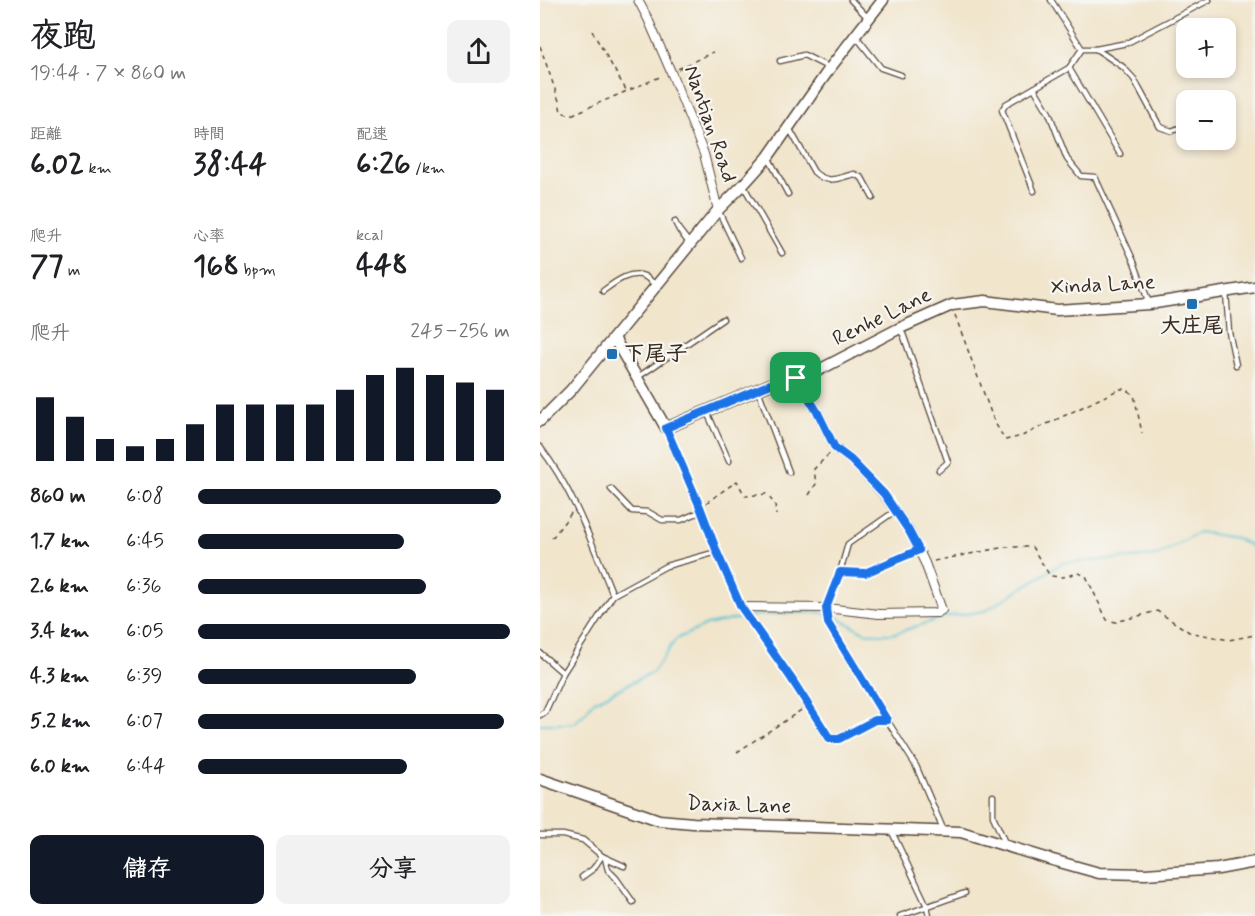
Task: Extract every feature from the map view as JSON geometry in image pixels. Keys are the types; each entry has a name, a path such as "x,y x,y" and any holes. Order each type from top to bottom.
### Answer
{"street":[{"name":"Nantian Road","path":"540,421 571,390 718,210 704,154 671,72 638,0"},
{"path":"718,210 768,157 830,68 883,0"},
{"name":"Xinda Lane","path":"952,305 985,301 1057,310 1149,304 1255,287"},
{"name":"Renhe Lane","path":"666,428 785,378 796,378 821,369 898,329 952,305"},
{"path":"614,338 666,428"},
{"path":"744,610 826,609 879,614 937,613 942,610 925,563 909,531 884,494 851,460 835,448 818,413 796,378"},
{"name":"Daxia Lane","path":"540,779 658,820 693,824 961,832 1099,873 1145,874 1207,870 1255,862"}],"lane":[{"path":"851,0 869,19"},
{"path":"1051,0 1082,49"},
{"path":"1082,49 1096,49 1127,43 1209,0"},
{"path":"855,35 881,68 901,75"},
{"path":"1034,192 1002,110 1006,104 1069,68 1082,49"},
{"path":"1096,49 1123,67 1134,79 1160,127 1172,131 1176,129"},
{"path":"780,61 804,55 830,68"},
{"path":"1069,68 1120,154"},
{"path":"1034,88 1049,113 1067,159 1081,176 1095,177 1134,262 1149,304"},
{"path":"789,128 814,172 820,178 827,181 854,174 862,178 873,198"},
{"path":"768,157 788,194"},
{"path":"743,184 782,253"},
{"path":"718,210 741,258"},
{"path":"675,222 690,244"},
{"path":"603,291 617,280 633,275 644,275 657,285"},
{"path":"1226,292 1229,332 1236,365"},
{"path":"638,377 723,319"},
{"path":"898,329 903,334 948,462 939,470"},
{"path":"758,390 789,472"},
{"path":"707,412 729,461"},
{"path":"666,428 717,552 744,610 830,739 839,739 875,720 887,720"},
{"path":"540,447 554,465 577,506 614,595"},
{"path":"611,489 632,511 648,512 662,519 681,520 701,509"},
{"path":"895,511 848,544 826,609 828,623 916,766 943,831"},
{"path":"878,567 919,550"},
{"path":"540,715 545,712 563,673 614,595 666,566 717,552"},
{"path":"540,652 563,673"},
{"path":"993,796 993,816 1006,846"},
{"path":"891,830 927,906 929,916"},
{"path":"540,835 563,835 583,840 603,857 624,866"},
{"path":"582,877 603,857"},
{"path":"603,857 608,870 633,902"},
{"path":"900,916 965,893"}],"path":[{"path":"592,32 627,90"},
{"path":"540,46 561,112 571,115 713,52"},
{"path":"952,305 994,422 1005,440 1022,436 1120,389 1126,389 1134,395 1142,433"},
{"path":"809,495 816,484 814,469 835,448"},
{"path":"701,509 737,481 746,496 766,494 775,504 776,515"},
{"path":"552,538 577,506"},
{"path":"925,563 1005,547 1032,547 1050,576 1063,577 1078,573 1086,576 1107,620 1116,622 1157,611 1189,632 1201,635 1229,640 1255,635"},
{"path":"840,572 865,573 878,567"},
{"path":"737,752 808,705"}],"waterway":[{"path":"540,724 574,723 593,702 653,672 676,639 707,625 756,615 819,612 836,617 864,632 893,634 945,617 985,611 1062,563 1157,556 1199,532 1236,538 1255,548"}],"place":[{"name":"大庄尾","path":"1192,304"},
{"name":"下尾子","path":"612,354"}],"route":[{"path":"785,378 796,378 818,413 835,448 851,460 884,494 919,550 865,573 840,572 826,608 828,623 887,720 875,720 839,739 830,739 741,607 666,428 785,378"}]}
